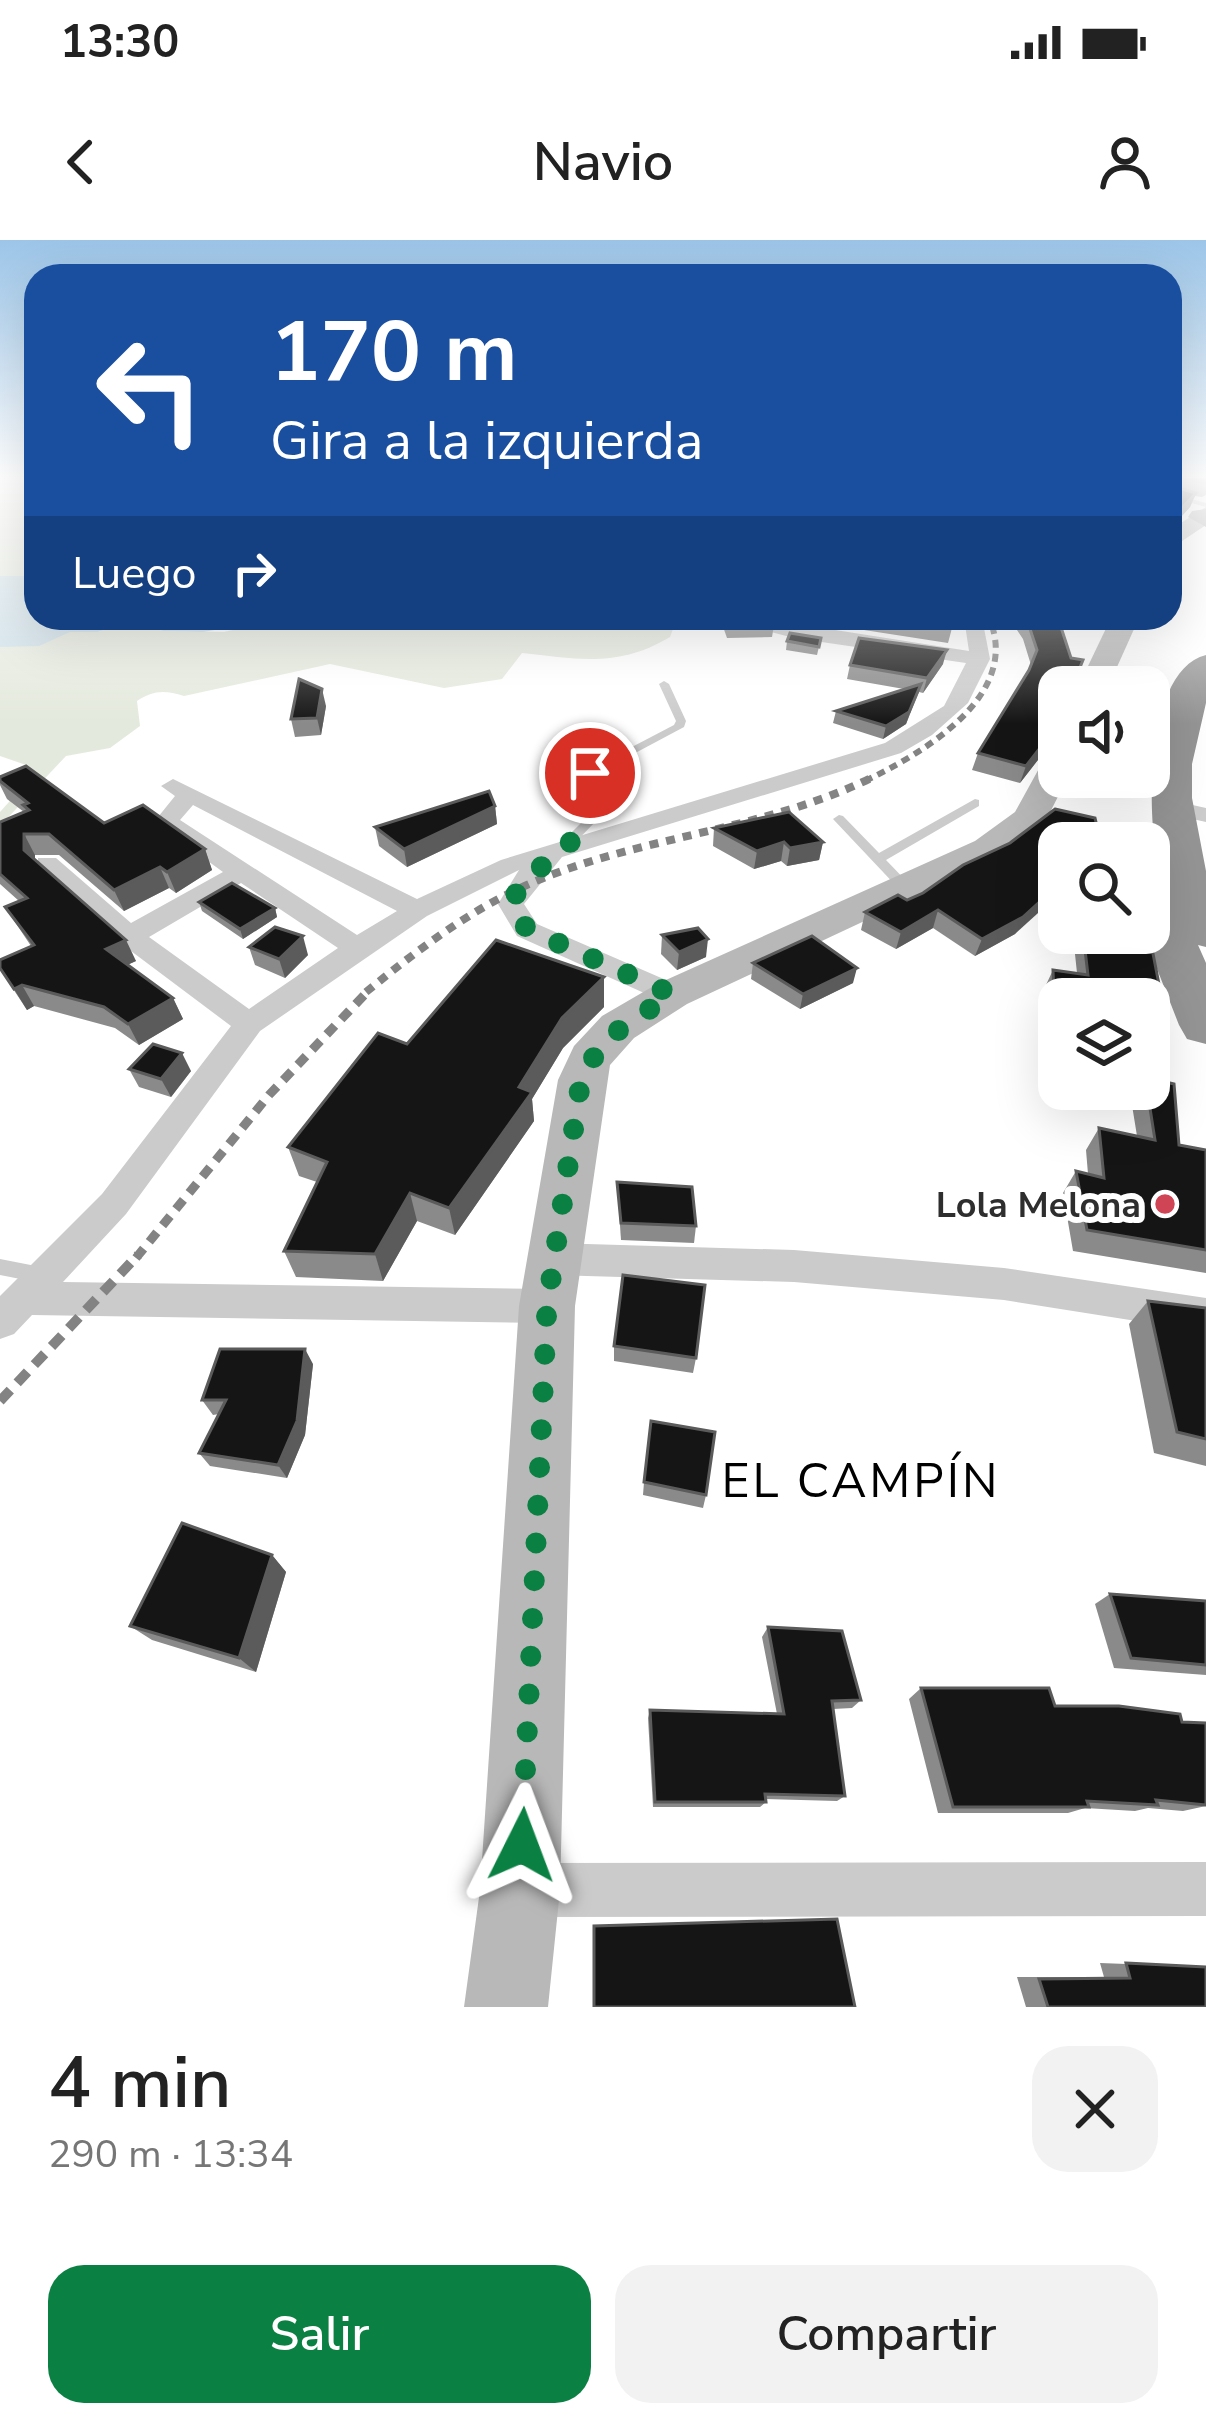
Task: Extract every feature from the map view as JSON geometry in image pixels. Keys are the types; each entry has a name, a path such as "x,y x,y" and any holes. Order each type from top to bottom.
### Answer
{"highway":[{"path":"1180,707 1161,677 1206,626"},
{"path":"1206,666 1180,707 1169,770 1188,811 1188,895 1206,931"},
{"path":"1170,936 1206,1025"}],"main road":[{"path":"1103,666 1119,630"},
{"path":"506,2007 520,1889 550,1282 581,1080 590,1058 618,1027 892,873 1012,834 1030,818 1040,798"}],"street":[{"path":"786,630 980,658"},
{"path":"24,1299 114,1204 249,1024 357,948 416,910 510,866 892,748 947,716 980,658 981,630"},
{"path":"357,948 166,822 180,791 277,835 416,910"},
{"path":"129,936 237,869 277,835"},
{"path":"562,849 521,884 511,904 527,929 672,994"},
{"path":"47,863 129,936 249,1024"},
{"path":"24,1299 550,1282 794,1267 981,1282 1206,1315"},
{"path":"520,1889 1206,1889"}],"lane":[{"path":"562,849 589,822 583,783 590,773 679,727 681,721 664,685"},
{"path":"838,819 892,873 975,802"},
{"path":"0,1267 24,1299"}],"shaded area":[{"path":"0,559 24,559 24,576 0,576"},
{"path":"0,576 24,576 24,630 104,630 70,632 39,646 0,647"},
{"path":"673,630 670,637 651,647 615,657 522,653 502,679 444,688 330,664 184,696 154,693 137,701 140,726 110,748 66,756 0,826 0,812 25,784 29,766 0,756 0,647 70,631"}],"building":[{"path":"1030,630 1062,630 1071,658 1083,660 1081,666 1038,666 1038,751 1026,766 978,753 1037,650"},
{"path":"790,633 821,638 819,647 787,641"},
{"path":"859,638 947,650 927,678 850,665"},
{"path":"299,679 322,689 317,718 291,719"},
{"path":"921,684 909,712 886,726 836,711"},
{"path":"26,766 104,823 143,805 205,849 167,872 160,867 114,890 49,834 24,834 24,850 126,940 106,949 173,998 128,1024 104,1007 22,985 14,989 0,968 0,960 34,945 5,907 27,898 0,874 0,822 29,810 23,805 28,803 0,777"},
{"path":"489,791 495,806 404,849 375,827"},
{"path":"1055,809 1095,818 1096,822 1038,822 1038,903 982,939 938,910 901,932 865,912 898,895 907,900 923,893 963,865 1010,843"},
{"path":"789,812 823,842 790,848 784,842 757,851 714,828"},
{"path":"232,883 275,908 240,929 199,902"},
{"path":"275,927 303,936 279,959 249,947"},
{"path":"698,928 708,939 679,952 662,935"},
{"path":"812,936 857,968 803,994 753,963"},
{"path":"496,940 604,977 562,1018 519,1087 532,1092 449,1208 410,1193 375,1254 284,1251 327,1162 288,1147 378,1033 407,1044"},
{"path":"1086,954 1153,954 1158,978 1053,978 1053,970 1088,975"},
{"path":"153,1044 182,1053 161,1079 129,1069"},
{"path":"1170,1083 1174,1084 1179,1145 1206,1150 1206,1250 1087,1230 1076,1171 1104,1178 1099,1128 1155,1140 1150,1110 1170,1110"},
{"path":"617,1182 692,1187 696,1226 621,1223"},
{"path":"623,1275 705,1285 696,1358 614,1346"},
{"path":"1148,1301 1206,1308 1206,1439 1177,1432"},
{"path":"220,1349 305,1349 297,1421 278,1465 199,1453 226,1400 202,1400"},
{"path":"651,1421 715,1432 706,1495 644,1482"},
{"path":"182,1523 272,1555 239,1658 130,1626"},
{"path":"1110,1594 1206,1601 1206,1665 1131,1658"},
{"path":"768,1627 842,1631 861,1700 832,1701 845,1796 765,1794 766,1802 655,1802 650,1710 784,1714"},
{"path":"921,1688 1049,1688 1055,1706 1119,1706 1180,1714 1182,1722 1206,1723 1206,1805 1156,1800 1158,1805 1087,1801 1089,1807 953,1807"},
{"path":"837,1919 855,2007 594,2007 594,1926"},
{"path":"1126,1963 1206,1967 1206,2007 1048,2007 1039,1979 1130,1978"}],"railway":[{"path":"868,779 913,755 961,719 992,673 996,646 992,630"},
{"path":"366,992 468,917 536,881 619,853 789,810 868,779"},
{"path":"136,1258 269,1095 370,989"},
{"path":"0,1401 138,1255"}],"place":[{"name":"Lola Melona","path":"1165,1204"}],"district":[{"name":"EL CAMPÍN","path":"861,1480"}],"route":[{"path":"522,1845 547,1306 581,1080 603,1041 672,994 527,929 511,904 521,884 586,829 583,783 590,773"}]}
